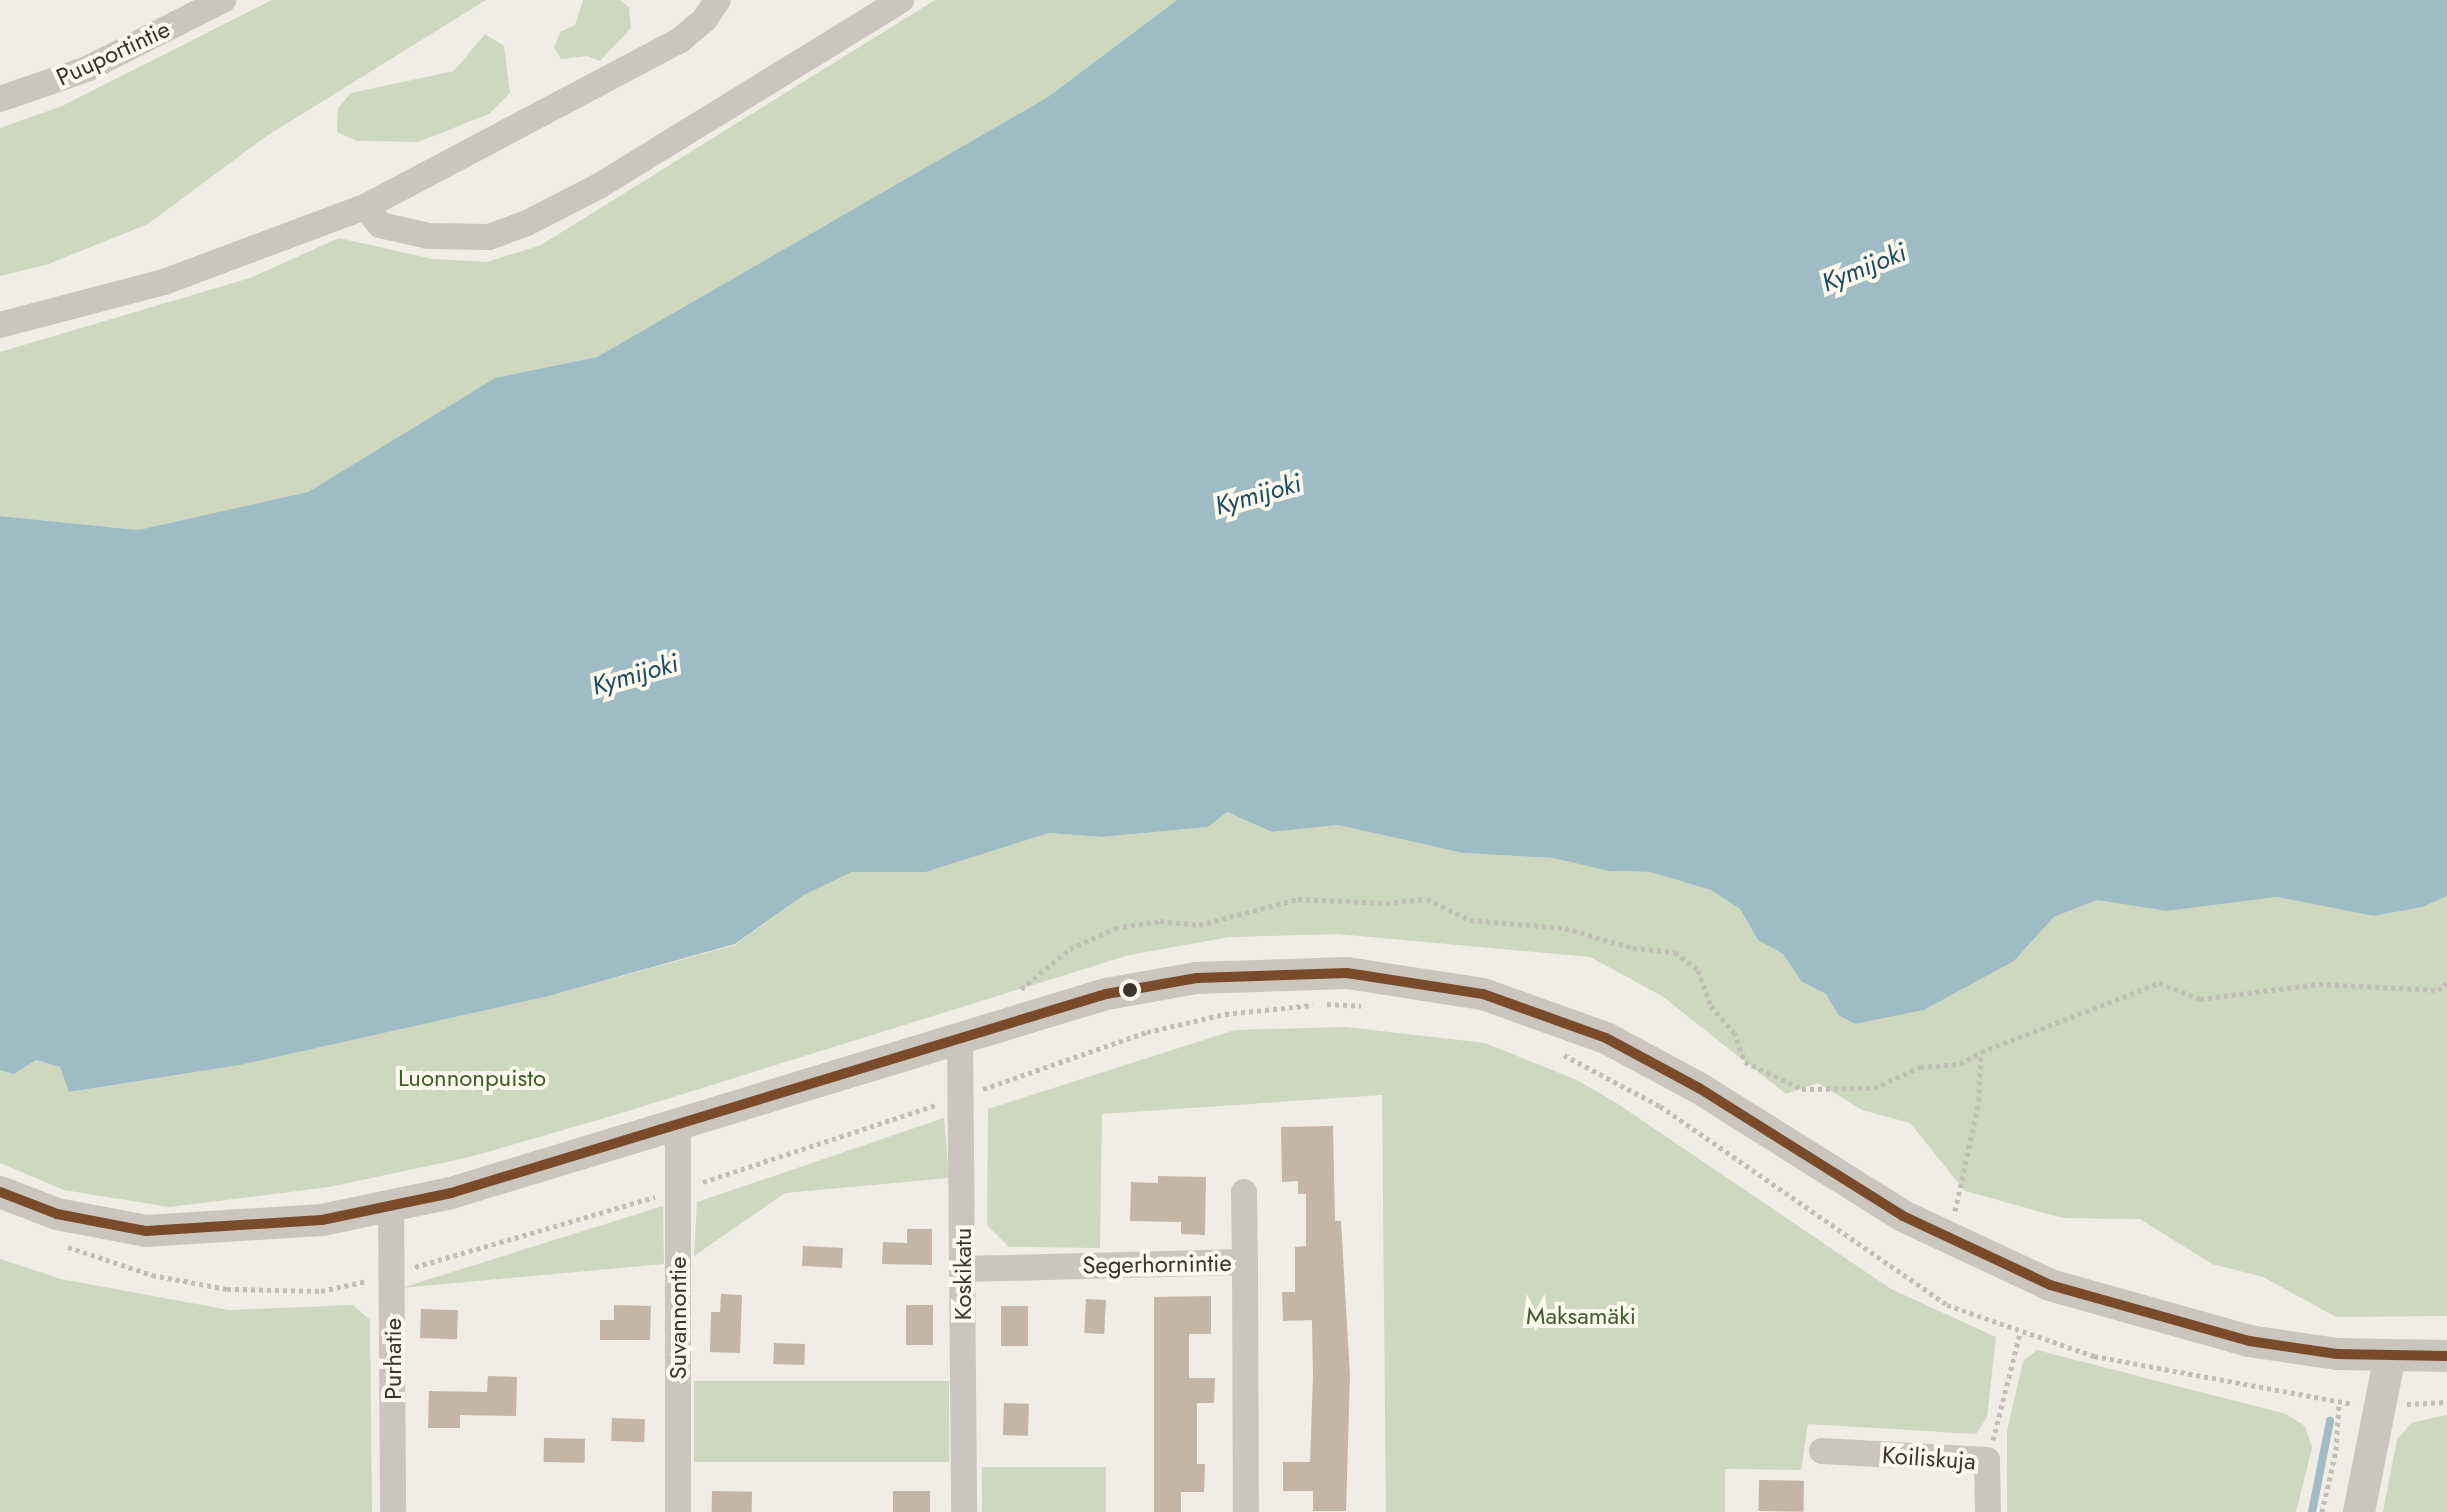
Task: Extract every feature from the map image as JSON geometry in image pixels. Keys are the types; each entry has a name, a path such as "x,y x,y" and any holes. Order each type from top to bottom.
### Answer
{"street":[{"name":"Puuportintie","path":"0,99 87,69 223,0"},
{"path":"0,325 164,282 365,207 679,41 704,20 718,0"},
{"path":"365,207 380,225 429,236 489,237 527,223 599,186 901,0"},
{"path":"0,1192 57,1214 146,1231 252,1227 391,1206 1106,994 1197,978 1284,971 1435,984 1555,1017 1652,1060 1941,1236 2050,1285 2159,1319 2249,1341 2390,1356 2447,1356"},
{"name":"Koskikatu","path":"960,1037 964,1512"},
{"name":"Suvannontie","path":"678,1123 678,1512"},
{"path":"1244,1192 1245,1262"},
{"name":"Purhatie","path":"391,1206 393,1512"},
{"name":"Segerhornintie","path":"963,1269 1245,1262 1246,1512"},
{"path":"2359,1512 2390,1356"},
{"name":"Koiliskuja","path":"1822,1451 1987,1460 1988,1512"}],"path":[{"path":"1941,1236 1965,1173 1981,1052 2159,983 2200,999 2319,984 2438,990 2447,983"},
{"path":"975,1092 1147,1032 1225,1014 1320,1004 1374,1006"},
{"path":"1552,1050 1660,1106 1947,1305 2020,1333 2094,1356 2339,1403 2366,1405"},
{"path":"63,1246 152,1275 227,1289 321,1291 393,1276 679,1190 952,1100"},
{"path":"1987,1460 2020,1333"},
{"path":"2403,1404 2447,1402"},
{"path":"2322,1512 2336,1450 2339,1403"}],"green space":[{"path":"272,0 486,0 265,137 148,224 46,265 0,276 0,128 62,106"},
{"path":"583,0 620,0 629,7 631,28 600,61 587,56 561,59 554,48 560,32 575,25"},
{"path":"935,0 1177,0 1048,97 597,357 495,378 308,492 138,530 0,516 0,352 250,278 339,238 433,259 487,262 541,245"},
{"path":"485,34 504,46 510,93 489,114 418,142 357,141 337,132 338,108 351,93 454,71"},
{"name":"Luonnonpuisto","path":"1227,812 1272,832 1338,825 1463,853 1553,858 1609,871 1650,872 1711,890 1740,909 1758,940 1783,954 1802,982 1826,994 1838,1015 1855,1024 1924,1010 2014,961 2054,917 2097,900 2167,911 2277,897 2374,916 2423,907 2447,896 2447,1316 2336,1317 2263,1277 2212,1264 2140,1219 2063,1218 1965,1191 1910,1123 1862,1110 1818,1083 1786,1094 1662,996 1590,957 1337,934 1230,937 1129,955 625,1112 470,1157 329,1187 169,1207 64,1190 0,1163 0,1070 14,1074 36,1060 60,1067 70,1092 240,1065 545,997 735,945 804,895 852,872 926,872 1049,833 1102,837 1208,827"},
{"name":"Maksamäki","path":"1346,1027 1485,1043 1577,1080 1618,1104 1891,1289 1996,1337 1987,1417 1976,1434 1808,1424 1801,1470 1725,1469 1725,1512 1386,1512 1382,1095 1102,1114 1100,1248 1009,1247 987,1225 988,1109 1235,1030"},
{"path":"944,1118 949,1178 785,1193 694,1256 697,1202"},
{"path":"663,1206 664,1264 401,1288"},
{"path":"0,1259 61,1279 229,1310 353,1305 370,1320 372,1512 0,1512"},
{"path":"2037,1350 2286,1414 2305,1426 2312,1448 2296,1512 2007,1512 2007,1431 2023,1361"},
{"path":"694,1381 949,1381 949,1462 694,1462"},
{"path":"2447,1415 2447,1512 2383,1512 2397,1440 2411,1423"},
{"path":"982,1467 1106,1467 1106,1512 982,1512"}],"water":[{"name":"Kymijoki","path":"1177,0 2447,0 2447,896 2423,907 2374,916 2277,897 2167,911 2097,900 2054,917 2014,961 1924,1010 1855,1024 1838,1015 1826,994 1802,982 1783,954 1758,940 1740,909 1711,890 1650,872 1609,871 1553,858 1463,853 1338,825 1272,832 1227,812 1208,827 1102,837 1049,833 926,872 852,872 804,895 735,944 545,997 240,1065 69,1092 60,1067 36,1060 14,1074 0,1070 0,516 138,530 308,492 495,378 597,357 1048,97"}],"building":[{"path":"1333,1126 1335,1221 1341,1221 1350,1376 1346,1511 1313,1511 1313,1491 1283,1491 1283,1462 1310,1462 1313,1376 1312,1320 1283,1321 1282,1292 1295,1292 1295,1247 1306,1246 1306,1194 1298,1194 1298,1181 1282,1182 1281,1127"},
{"path":"1158,1176 1206,1177 1205,1235 1181,1234 1181,1222 1130,1221 1131,1182 1158,1183"},
{"path":"907,1229 932,1229 932,1265 882,1264 883,1242 907,1243"},
{"path":"803,1246 843,1248 842,1268 802,1266"},
{"path":"721,1294 742,1295 740,1353 710,1352 711,1312 720,1312"},
{"path":"1211,1296 1211,1334 1189,1334 1189,1378 1215,1378 1214,1403 1197,1403 1197,1464 1205,1464 1204,1492 1181,1492 1181,1512 1154,1512 1154,1297"},
{"path":"1086,1299 1106,1300 1104,1334 1084,1333"},
{"path":"614,1305 651,1306 650,1340 600,1340 600,1320 614,1320"},
{"path":"906,1305 933,1305 933,1345 906,1345"},
{"path":"1001,1306 1028,1306 1028,1346 1001,1346"},
{"path":"421,1309 458,1310 457,1339 420,1338"},
{"path":"774,1343 805,1344 804,1365 773,1364"},
{"path":"488,1376 517,1377 516,1416 460,1415 460,1428 428,1428 429,1391 487,1392"},
{"path":"1004,1403 1029,1404 1028,1436 1003,1435"},
{"path":"612,1418 645,1419 644,1442 611,1441"},
{"path":"544,1438 585,1439 585,1463 544,1462"},
{"path":"1759,1480 1804,1481 1803,1512 1758,1511"},
{"path":"712,1491 752,1492 752,1512 712,1512"},
{"path":"893,1491 930,1491 930,1512 893,1512"}],"waterway":[{"path":"2312,1512 2330,1421"}],"transit line":[{"path":"0,1192 57,1214 146,1231 322,1220 451,1193 1106,994 1197,978 1347,973 1483,994 1606,1038 1699,1088 1903,1216 2050,1285 2249,1341 2337,1354 2447,1356"}]}
